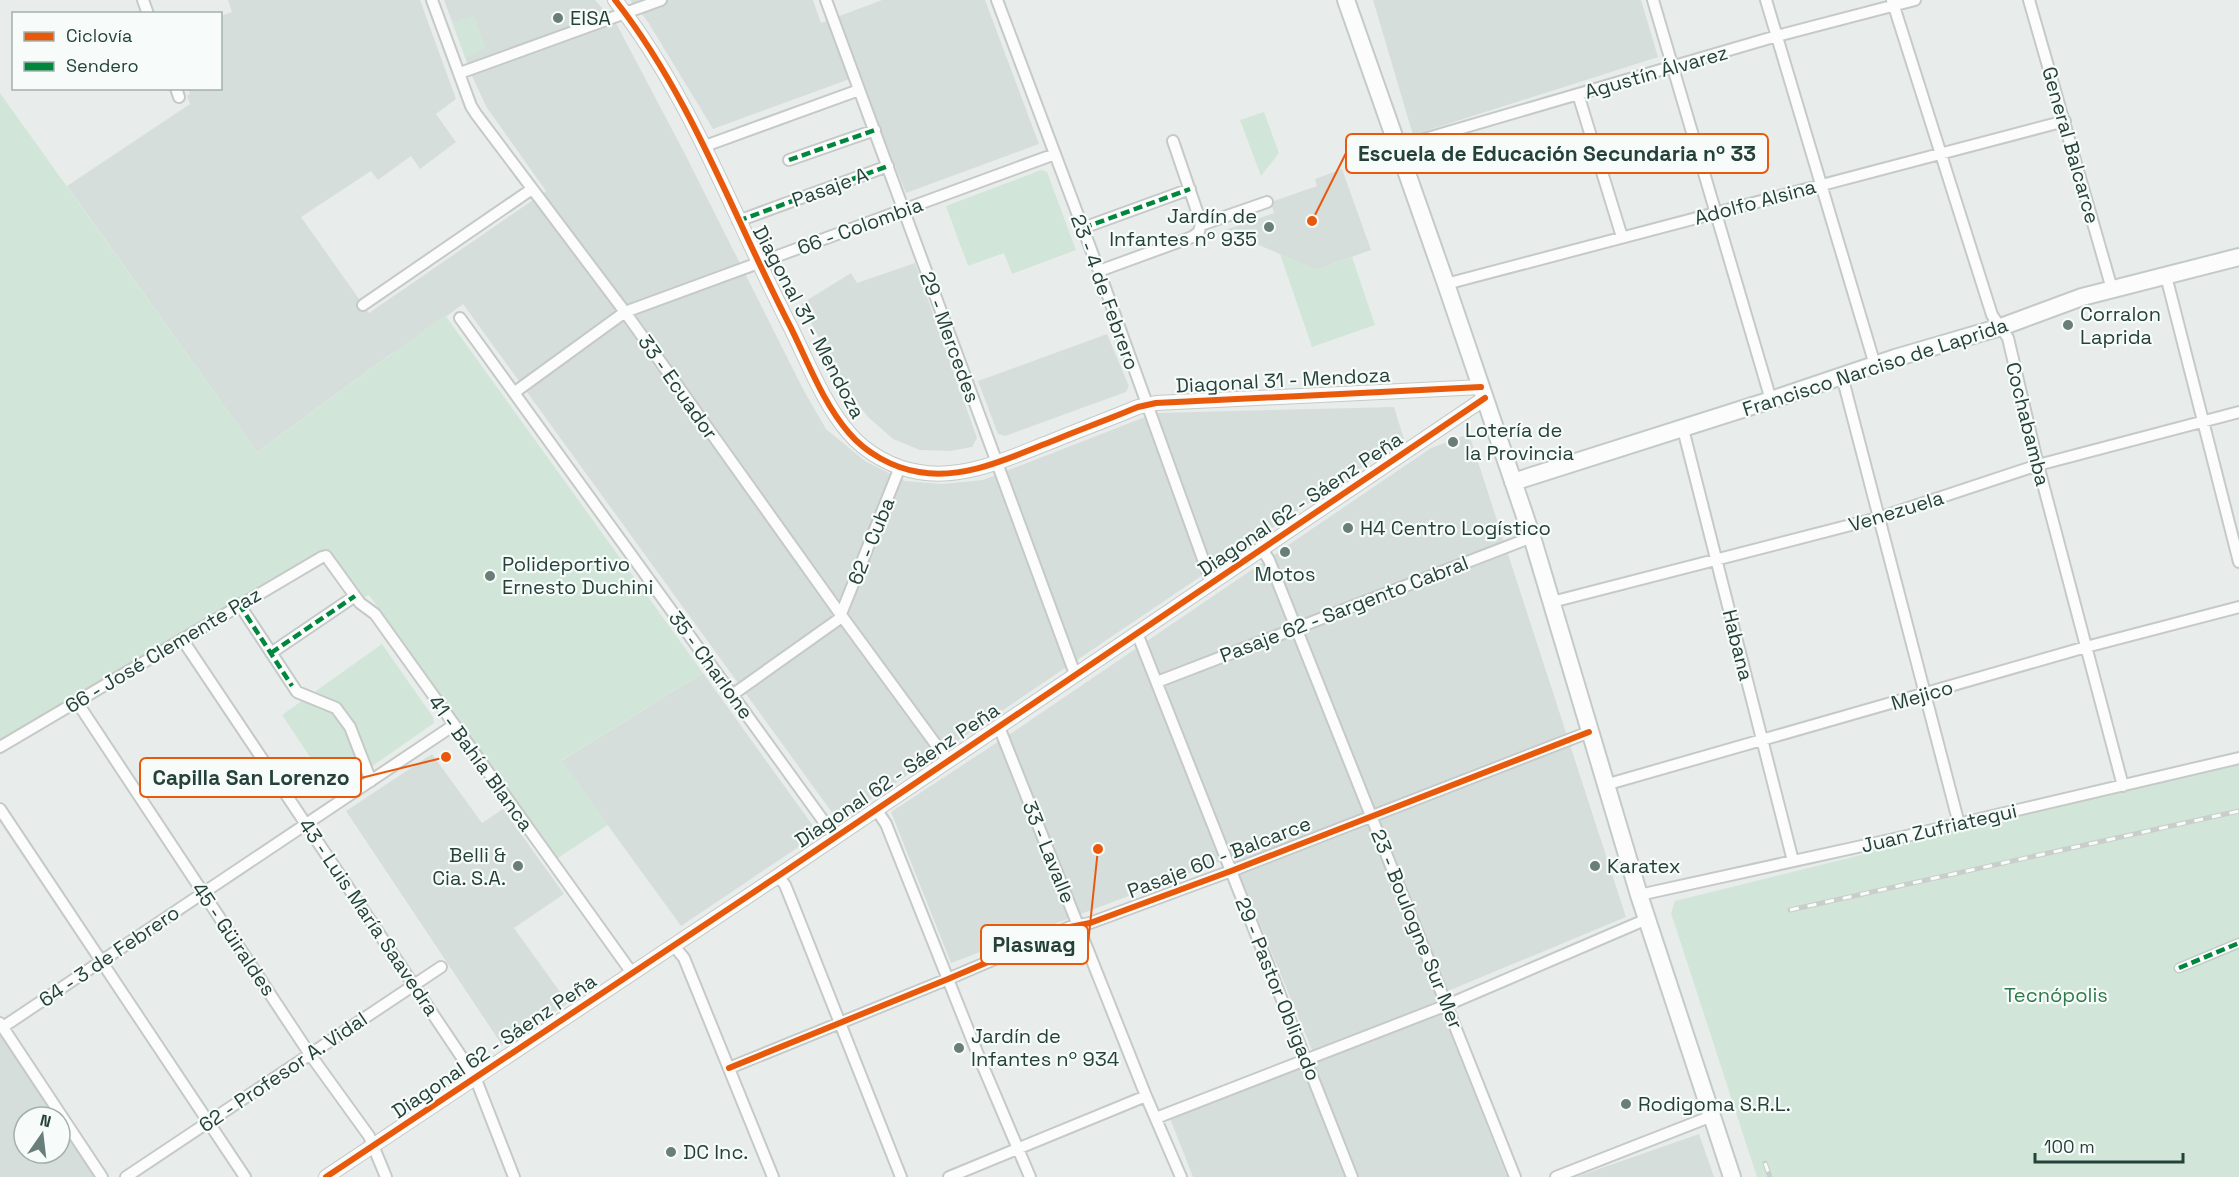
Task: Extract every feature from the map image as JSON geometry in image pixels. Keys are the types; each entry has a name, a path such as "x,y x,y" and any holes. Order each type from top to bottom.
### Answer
{"main road":[{"path":"1346,0 1532,537 1639,895 1732,1177"},
{"name":"Francisco Narciso de Laprida","path":"1513,482 1683,429 1875,365 2001,327 2082,297 2239,257"}],"street":[{"name":"33 - Ecuador","path":"432,0 476,114 624,312 948,760"},
{"name":"Diagonal 31 - Mendoza","path":"615,0 663,70 705,146 757,263 839,420 864,447 900,467 919,472 945,473 979,468 1146,404 1292,395 1483,393"},
{"path":"460,73 661,0"},
{"name":"29 - Mercedes","path":"826,0 1075,674"},
{"name":"23 - 4 de Febrero","path":"997,0 1099,271 1212,584"},
{"path":"1653,0 1771,400"},
{"path":"1766,0 1875,365"},
{"name":"Agustín Álvarez","path":"1397,147 1776,36 1893,3 1915,0"},
{"name":"General Balcarce","path":"2029,0 2112,289"},
{"name":"Cochabamba","path":"1893,3 1992,315 2008,338 2038,465 2122,786"},
{"path":"705,146 859,90"},
{"path":"1578,94 1622,237"},
{"name":"Adolfo Alsina","path":"1446,284 2065,121"},
{"path":"789,160 875,130"},
{"path":"1099,271 1192,237 1199,232 1200,225 1190,189 1173,141"},
{"name":"66 - Colombia","path":"515,392 624,312 1055,154"},
{"name":"Pasaje A","path":"738,221 888,165"},
{"path":"363,305 532,189"},
{"path":"1083,228 1190,189"},
{"path":"1200,225 1267,202"},
{"path":"2166,276 2239,562"},
{"name":"35 - Charlone","path":"460,318 835,837"},
{"path":"1842,376 1959,824"},
{"name":"Diagonal 62 - Sáenz Peña","path":"326,1177 475,1077 517,1052 1075,674 1212,584 1483,393"},
{"name":"Venezuela","path":"1551,602 1878,518 2038,465 2239,412"},
{"name":"Habana","path":"1683,429 1793,861"},
{"name":"62 - Cuba","path":"841,615 900,467"},
{"name":"Pasaje 62 - Sargento Cabral","path":"1157,682 1532,537"},
{"name":"23 - Boulogne Sur Mer","path":"1262,549 1269,560 1515,1177"},
{"name":"41 - Bahía Blanca","path":"326,556 355,596 375,614 632,973"},
{"name":"66 - José Clemente Paz","path":"0,747 239,604 326,556"},
{"path":"271,653 355,596"},
{"path":"239,604 297,692 336,708 350,728 371,781"},
{"name":"Mejico","path":"1605,785 2086,647 2239,607"},
{"path":"732,695 835,623 841,615"},
{"name":"29 - Pastor Obligado","path":"1137,633 1352,1177"},
{"name":"43 - Luis María Saavedra","path":"182,639 475,1077 514,1177"},
{"name":"45 - Güiraldes","path":"77,702 309,1053 374,1146 386,1177"},
{"name":"64 - 3 de Febrero","path":"1,1025 101,962 454,725"},
{"name":"33 - Lavalle","path":"999,727 1146,1096 1181,1177"},
{"name":"Pasaje 60 - Balcarce","path":"729,1068 1070,927 1090,923 1231,871 1589,732"},
{"name":"Juan Zufriategui","path":"1639,895 1959,824 2239,758"},
{"path":"0,809 245,1177"},
{"path":"876,809 886,824 1030,1177"},
{"path":"778,876 785,885 792,902 901,1177"},
{"path":"1155,1118 1447,1005 1647,919"},
{"path":"2179,968 2239,943"},
{"path":"674,946 684,958 772,1177"},
{"name":"62 - Profesor A. Vidal","path":"126,1177 441,967"},
{"path":"1,1025 102,1177"},
{"path":"949,1177 1146,1096"},
{"path":"1556,1177 1712,1116"}],"shaded area":[{"path":"228,0 420,0 456,99 436,114 456,142 420,169 411,156 378,180 371,171 301,217 369,313 546,191 487,108 472,76 444,0 595,0 617,25 685,154 803,389 826,429 865,461 905,481 942,484 983,480 1155,413 1394,407 1404,439 842,819 836,818 463,304 257,452 67,186 190,104 187,96 190,94 188,90 222,90 222,16 232,12"},
{"path":"630,0 813,0 821,23 882,0 985,0 1039,144 906,193 858,76 713,129 648,22"},
{"path":"1373,0 1641,0 1658,57 1413,135"},
{"path":"1342,169 1371,250 1316,270 1225,230 1274,213 1271,202 1317,186 1315,179"},
{"path":"915,263 977,438 972,447 950,451 920,450 893,439 868,417 847,390 801,304 851,273 857,283"},
{"path":"1107,334 1129,386 1126,392 1005,436 998,434 978,381"},
{"path":"1469,434 1626,917 1436,996 1507,1177 1193,1177 1169,1116 1317,1062 1232,857 951,963 891,812 1019,728 1431,448"},
{"path":"703,673 816,830 815,836 681,926 561,761"},
{"path":"432,754 482,823 503,809 564,894 514,928 568,1003 502,1045 346,811"},
{"path":"0,1033 48,1105 12,1105 12,1165 72,1165 72,1141 96,1177 0,1177"},
{"path":"1699,1134 1714,1177 1576,1177"}],"green space":[{"path":"474,16 486,49 465,57 453,23"},
{"path":"0,93 257,452 445,315 703,673 562,760 608,825 558,858 369,595 363,598 327,550 0,741"},
{"path":"1264,112 1279,153 1261,176 1240,120"},
{"path":"1041,170 1047,172 1076,250 1012,274 1004,253 968,266 946,206"},
{"path":"1280,254 1316,270 1352,257 1375,325 1312,347"},
{"path":"382,644 433,717 434,723 334,793 282,715"},
{"name":"Tecnópolis","path":"2239,761 2239,1177 1757,1177 1671,913 1675,901"}],"railway":[{"path":"1790,910 2239,811"},
{"path":"1765,1163 1770,1177"}],"marked path":[{"path":"789,160 875,130"},
{"path":"738,221 888,166"},
{"path":"1083,228 1190,189"},
{"path":"271,653 355,596"},
{"path":"239,604 292,686"},
{"path":"2179,968 2239,943"}],"cycle path":[{"path":"615,0 667,77 689,117 831,409 863,447 890,463 909,470 936,474 969,470 1002,461 1138,407 1156,403 1481,387"},
{"path":"326,1177 778,876 1485,398"},
{"path":"729,1068 1070,927 1090,923 1231,871 1589,732"}],"place":[{"name":"EISA","path":"558,18"},
{"name":"Escuela de Educación Secundaria nº 33","path":"1312,221"},
{"name":"Jardín de Infantes nº 935","path":"1269,227"},
{"name":"Corralon Laprida","path":"2068,325"},
{"name":"Lotería de la Provincia","path":"1453,442"},
{"name":"H4 Centro Logístico","path":"1348,528"},
{"name":"Motos","path":"1285,552"},
{"name":"Polideportivo Ernesto Duchini","path":"490,576"},
{"name":"Capilla San Lorenzo","path":"446,757"},
{"name":"Plaswag","path":"1098,849"},
{"name":"Belli & Cia. S.A.","path":"518,866"},
{"name":"Karatex","path":"1595,866"},
{"name":"Jardín de Infantes nº 934","path":"959,1048"},
{"name":"Rodigoma S.R.L.","path":"1626,1104"},
{"name":"DC Inc.","path":"671,1152"}]}
